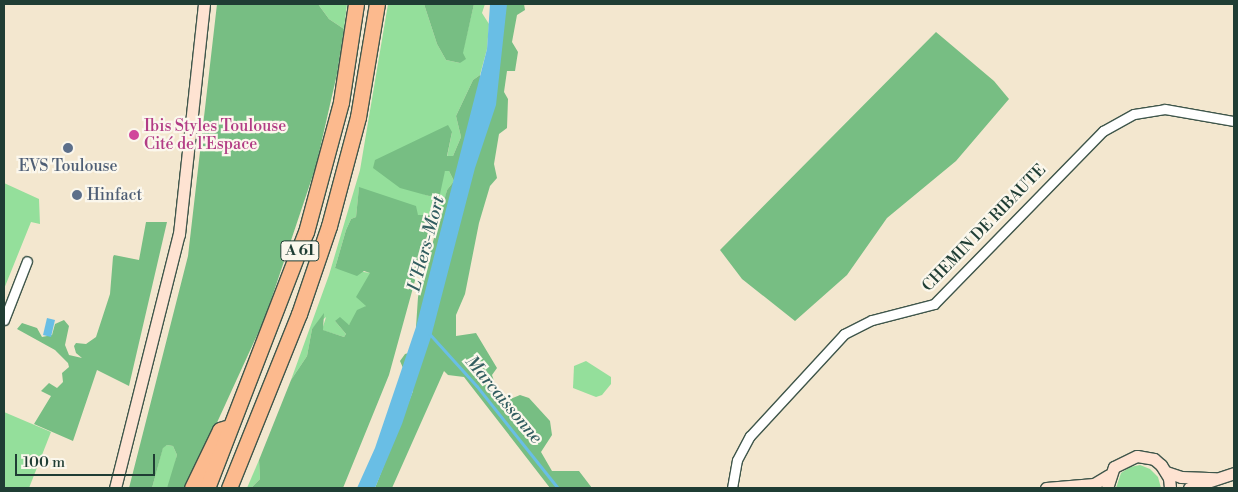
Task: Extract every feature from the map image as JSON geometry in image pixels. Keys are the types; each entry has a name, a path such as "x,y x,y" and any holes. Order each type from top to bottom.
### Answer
{"highway":[{"name":"A 61","path":"207,488 306,232 341,102 356,4"},
{"name":"A 61","path":"230,488 276,375 317,263 345,172 377,4"},
{"path":"241,488 276,375"},
{"path":"192,488 220,430 232,426"}],"street":[{"path":"199,4 200,23"},
{"path":"115,488 179,234 200,23 204,4"},
{"name":"CHEMIN DE RIBAUTE","path":"732,488 738,460 750,436 844,334 872,320 934,304 1103,131 1134,114 1165,109 1234,121"},
{"path":"4,320 27,261"},
{"path":"1046,488 1094,484 1109,475 1120,461 1136,456 1154,459 1166,472 1170,488"},
{"path":"1166,472 1181,477 1215,478"},
{"path":"1189,488 1234,473"},
{"path":"1107,488 1109,475"}],"green space":[{"path":"217,4 318,4 329,19 344,29 337,74 316,166 265,318 187,488 167,488 177,455 173,446 167,445 163,448 152,488 129,488 188,256"},
{"path":"318,4 347,4 344,29 329,19"},
{"path":"388,4 424,4 437,44 446,60 460,63 474,4 485,4 482,13 489,24 487,49 480,75 473,80 456,116 461,137 453,156 447,157 452,132 404,187 429,196 445,171 449,171 454,181 447,190 442,212 433,215 418,215 386,197 359,188 356,217 351,219 346,230 335,268 371,273 366,306 349,325 335,321 346,334 344,337 322,330 326,317 312,329 307,356 291,380 329,275 360,170"},
{"path":"424,4 474,4 463,53 466,59 460,63 446,60 437,44"},
{"path":"502,4 524,4 525,10 517,15 512,42 518,52 515,71 507,71 504,92 508,99 507,128 499,134 494,164 497,178 490,186 479,223 465,294 456,315 456,336 476,333 497,368 492,375 499,396 508,400 520,395 529,398 550,421 552,435 541,452 552,471 579,471 592,488 550,488 464,377 448,375 444,371 392,488 375,488 413,391 400,361 405,354 425,348 416,327 418,297 447,190 454,181 449,171 445,171 440,194 429,196 400,188 373,168 375,160 448,125 452,132 447,156 453,156 461,137 456,116 473,80 480,75 485,86"},
{"path":"936,32 994,81 1009,99 956,161 887,218 847,275 795,321 742,279 720,250"},
{"path":"4,183 39,199 40,224 31,222 4,289"},
{"path":"359,187 416,206 418,215 433,215 389,375 343,488 251,488 260,479 259,460 291,380 307,356 312,329 324,313 323,330 344,337 346,334 335,321 340,317 349,325 357,310 366,306 356,297 370,273 364,271 357,276 335,268 346,230 351,219 356,217"},
{"path":"146,222 167,222 129,386 97,370 73,441 34,424 51,396 41,391 49,383 57,388 63,382 62,373 69,367 68,363 55,350 17,329 22,323 37,328 42,337 52,335 55,324 64,320 69,326 65,345 69,355 82,358 76,353 74,346 76,343 86,344 96,337 110,294 113,257 114,255 139,260"},
{"path":"586,361 611,377 611,384 602,395 596,397 573,388 574,366"},
{"path":"4,412 51,432 29,488 4,488"},
{"path":"167,445 173,446 177,455 171,481 167,488 152,488 163,447"},
{"path":"259,460 260,479 251,488 247,488"},
{"path":"1140,465 1150,469 1158,477 1161,488 1116,488 1121,473 1130,467"}],"water":[{"path":"490,4 507,4 496,105 475,168 431,337 402,424 375,488 357,488 375,448 416,327 487,49"},
{"path":"47,318 55,320 51,337 43,335"}],"waterway":[{"name":"Marcaissonne","path":"430,334 477,386 558,488"}],"place":[{"name":"Ibis Styles Toulouse Cité de l'Espace","path":"134,135"},
{"name":"EVS Toulouse","path":"68,148"},
{"name":"Hinfact","path":"77,195"}],"water label":[{"name":"L'Hers-Mort","path":"427,244"}]}
